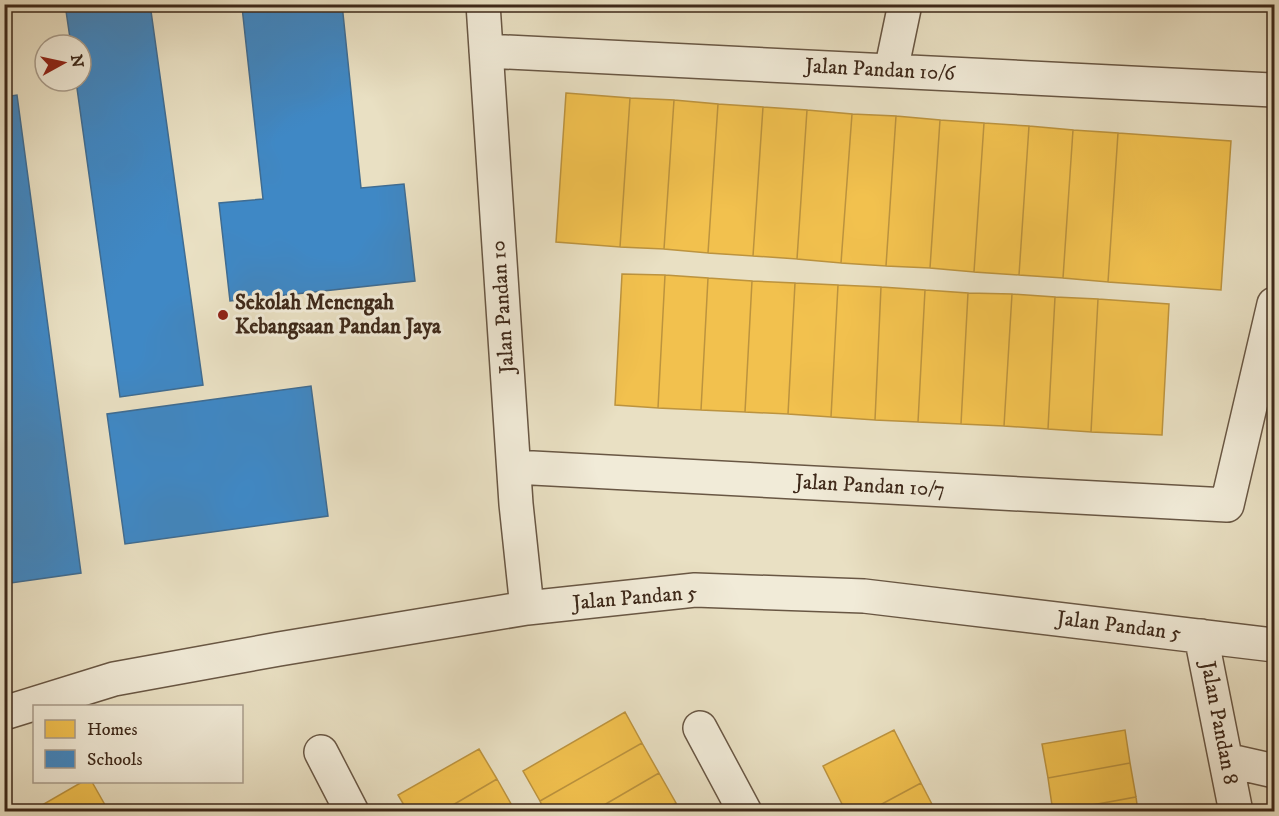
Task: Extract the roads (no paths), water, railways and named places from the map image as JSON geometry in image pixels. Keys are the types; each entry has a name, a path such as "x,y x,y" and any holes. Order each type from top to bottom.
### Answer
{"street":[{"name":"Jalan Pandan 10","path":"483,4 514,466 527,608"},
{"path":"891,71 905,4"},
{"name":"Jalan Pandan 10/6","path":"486,51 1275,90"},
{"name":"Jalan Pandan 10/7","path":"514,466 1227,505 1275,304"},
{"name":"Jalan Pandan 5","path":"4,713 114,679 527,608 695,590 864,596 1275,645"},
{"name":"Jalan Pandan 8","path":"1201,636 1236,812"},
{"path":"700,728 745,812"},
{"path":"321,752 352,812"},
{"path":"1226,760 1275,771"}],"place":[{"name":"Sekolah Menengah Kebangsaan Pandan Jaya","path":"223,315"}]}
